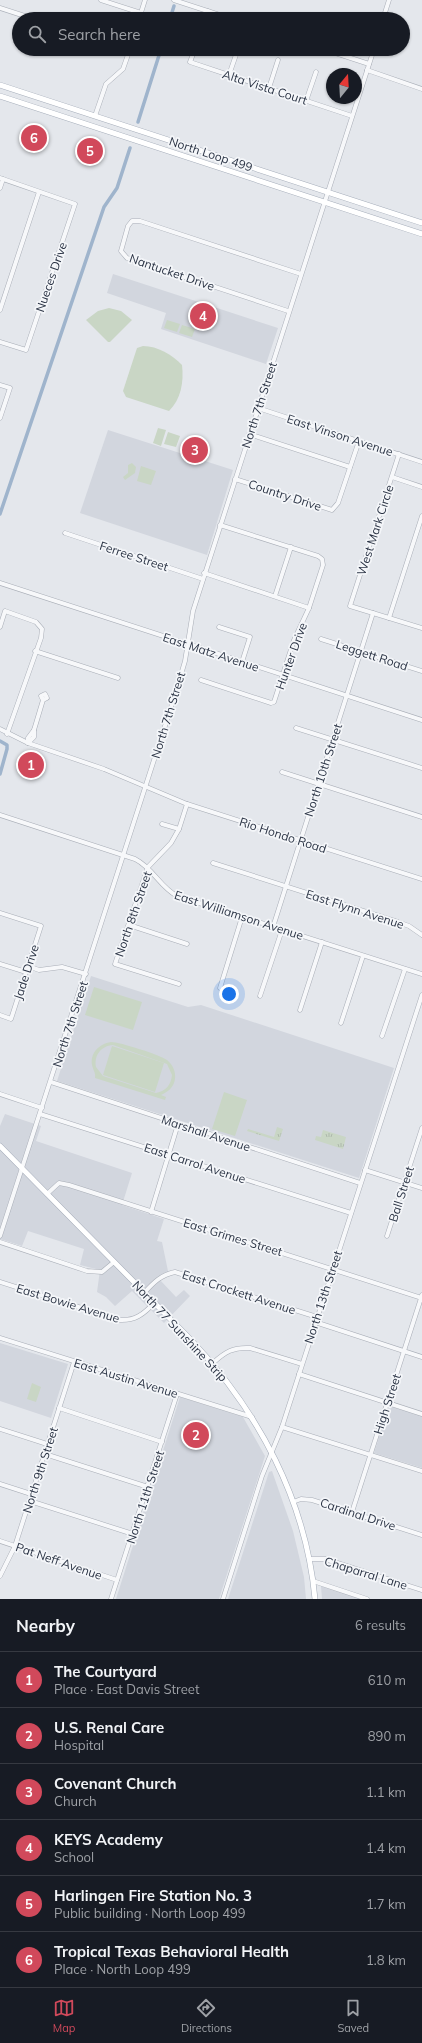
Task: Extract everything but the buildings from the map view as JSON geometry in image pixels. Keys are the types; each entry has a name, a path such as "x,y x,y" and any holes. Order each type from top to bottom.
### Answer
{"main road":[{"name":"North Loop 499","path":"0,85 422,223"},
{"name":"North Loop 499","path":"0,96 422,234"},
{"path":"92,126 95,116"},
{"name":"North 77 Sunshine Strip","path":"0,1146 213,1363 252,1417 272,1452 293,1502 309,1559 315,1599"}],"street":[{"path":"101,0 138,12"},
{"path":"141,12 145,0"},
{"path":"174,0 211,12"},
{"path":"386,12 390,0"},
{"path":"0,8 12,12"},
{"path":"95,116 106,84 123,69 126,56"},
{"name":"Alta Vista Court","path":"192,56 190,62 352,116"},
{"path":"229,75 236,56"},
{"path":"344,56 369,64"},
{"name":"North 7th Street","path":"0,1236 86,974 182,670 188,644 192,614 204,573 372,56"},
{"path":"269,88 278,60"},
{"path":"367,70 422,88"},
{"path":"306,101 316,72"},
{"path":"0,188 2,178 39,192 0,310"},
{"name":"Nueces Drive","path":"0,342 26,350 75,204 39,192"},
{"name":"Nantucket Drive","path":"288,311 127,258 121,251 128,226 132,221 140,221 301,274"},
{"path":"0,385 10,388 0,418"},
{"name":"East Vinson Avenue","path":"258,408 422,462"},
{"path":"249,434 350,467"},
{"name":"Country Drive","path":"235,479 332,510 338,504 359,441"},
{"name":"West Mark Circle","path":"373,613 350,606 399,454"},
{"path":"392,477 422,487"},
{"path":"389,618 422,516"},
{"path":"220,525 290,547 275,596"},
{"name":"Ferree Street","path":"65,533 203,579"},
{"name":"Hunter Drive","path":"201,680 273,703 298,628 309,608 323,565 322,559 318,556 290,547"},
{"path":"204,573 309,608"},
{"name":"East Matz Avenue","path":"0,583 422,720"},
{"path":"0,627 5,611 39,624 42,631 7,734"},
{"path":"373,613 422,628"},
{"name":"North 10th Street","path":"273,927 373,613"},
{"path":"219,627 250,637 242,662"},
{"name":"Leggett Road","path":"321,639 422,671"},
{"path":"36,651 118,678"},
{"path":"28,744 34,737 34,730 43,700"},
{"path":"296,728 422,768"},
{"name":"Rio Hondo Road","path":"0,729 28,744 104,769 145,788 187,804 422,880"},
{"path":"282,772 422,817"},
{"name":"North 8th Street","path":"179,984 115,964 148,867 171,843 179,829 187,804"},
{"name":"East Williamson Avenue","path":"0,815 123,855 148,867 165,888 174,894 422,974"},
{"path":"162,824 179,829"},
{"name":"East Flynn Avenue","path":"213,863 398,922 409,926 422,935"},
{"name":"Jade Drive","path":"0,913 41,926 11,1019 0,1015"},
{"path":"220,988 242,917"},
{"path":"129,925 187,944"},
{"path":"260,996 282,930"},
{"path":"300,1010 322,942"},
{"path":"341,1023 363,956"},
{"path":"0,964 26,972"},
{"path":"28,966 38,970 62,967 86,974"},
{"path":"382,1036 405,969"},
{"name":"North 13th Street","path":"223,1599 262,1476 282,1427 422,995"},
{"name":"Marshall Avenue","path":"51,1082 360,1183"},
{"path":"0,1094 42,1108"},
{"name":"East Carrol Avenue","path":"40,1114 351,1213"},
{"path":"151,1212 178,1124"},
{"name":"Ball Street","path":"387,1236 422,1128"},
{"path":"365,1170 422,1188"},
{"name":"East Grimes Street","path":"47,1194 56,1185 63,1183 422,1297"},
{"path":"0,1242 87,1271 102,1272 114,1262"},
{"name":"East Crockett Avenue","path":"144,1292 155,1280 165,1274 175,1272 317,1317"},
{"name":"East Bowie Avenue","path":"0,1282 126,1321 138,1317 154,1302"},
{"name":"High Street","path":"352,1512 422,1297"},
{"path":"315,1322 422,1357"},
{"name":"East Austin Avenue","path":"0,1338 252,1417"},
{"path":"213,1363 227,1351 241,1347 250,1348 302,1364"},
{"name":"North 9th Street","path":"0,1576 15,1546 74,1362"},
{"path":"299,1374 422,1414"},
{"name":"North 11th Street","path":"111,1599 177,1394"},
{"path":"59,1408 162,1442"},
{"path":"282,1427 422,1472"},
{"path":"0,1429 47,1444"},
{"path":"45,1454 148,1487"},
{"path":"0,1484 31,1494"},
{"name":"Cardinal Drive","path":"293,1502 306,1498 422,1535"},
{"path":"30,1501 133,1534"},
{"name":"Pat Neff Avenue","path":"0,1541 117,1580"},
{"name":"Chaparral Lane","path":"309,1559 322,1558 422,1590"},
{"path":"313,1581 367,1599"}],"shaded area":[{"path":"113,274 278,328 266,364 161,329 166,313 107,293"},
{"path":"108,430 233,470 207,555 80,513"},
{"path":"91,976 188,1007 201,1005 394,1068 359,1178 57,1081"},
{"path":"5,1114 41,1126 36,1141 132,1173 122,1205 164,1219 157,1241 162,1242 169,1276 160,1280 176,1297 184,1290 190,1296 164,1323 132,1291 115,1306 106,1297 97,1292 100,1270 80,1265 84,1249 28,1231 22,1246 0,1239 0,1126"},
{"path":"0,1343 68,1364 51,1418 0,1401"},
{"path":"180,1397 243,1417 265,1456 219,1599 116,1599"},
{"path":"389,1406 422,1416 422,1468 374,1453"},
{"path":"272,1471 293,1531 304,1577 306,1599 228,1599 269,1472"},
{"path":"321,1586 363,1599 322,1599"}],"green space":[{"path":"109,308 121,311 132,320 110,342 108,342 86,320 98,311"},
{"path":"167,320 180,324 177,332 164,328"},
{"path":"182,325 195,329 192,337 179,333"},
{"path":"149,346 164,352 182,365 181,390 179,396 169,411 126,397 123,391 137,348"},
{"path":"158,428 166,430 161,446 153,443"},
{"path":"168,432 180,436 176,447 164,444"},
{"path":"132,463 136,467 135,473 125,480 123,477 128,473 128,465"},
{"path":"141,466 156,471 151,485 137,481"},
{"path":"94,987 142,1002 133,1030 85,1015"},
{"path":"111,1042 131,1046 167,1060 172,1066 175,1079 170,1089 161,1095 166,1097 165,1100 95,1078 92,1057 99,1047","holes":["113,1045 167,1064 172,1075 170,1082 165,1089 156,1093 103,1076 96,1067 96,1059 97,1055 102,1049"]},
{"path":"112,1046 164,1063 155,1092 103,1075"},
{"path":"224,1092 247,1100 235,1136 212,1129"},
{"path":"277,1127 283,1129 279,1141 247,1131 248,1129 274,1137"},
{"path":"323,1130 346,1137 343,1149 315,1140 316,1136 321,1137"},
{"path":"32,1383 41,1387 36,1402 27,1399"}],"waterway":[{"path":"172,12 174,6"},
{"path":"138,122 159,56"},
{"path":"0,514 104,207 117,188 130,148"},
{"path":"0,741 7,745 0,774"}],"place":[{"name":"Tropical Texas Behavioral Health","path":"34,138"},
{"name":"Harlingen Fire Station No. 3","path":"90,151"},
{"name":"KEYS Academy","path":"203,316"},
{"name":"Covenant Church","path":"195,450"},
{"name":"The Courtyard","path":"31,765"},
{"name":"U.S. Renal Care","path":"196,1435"}]}
